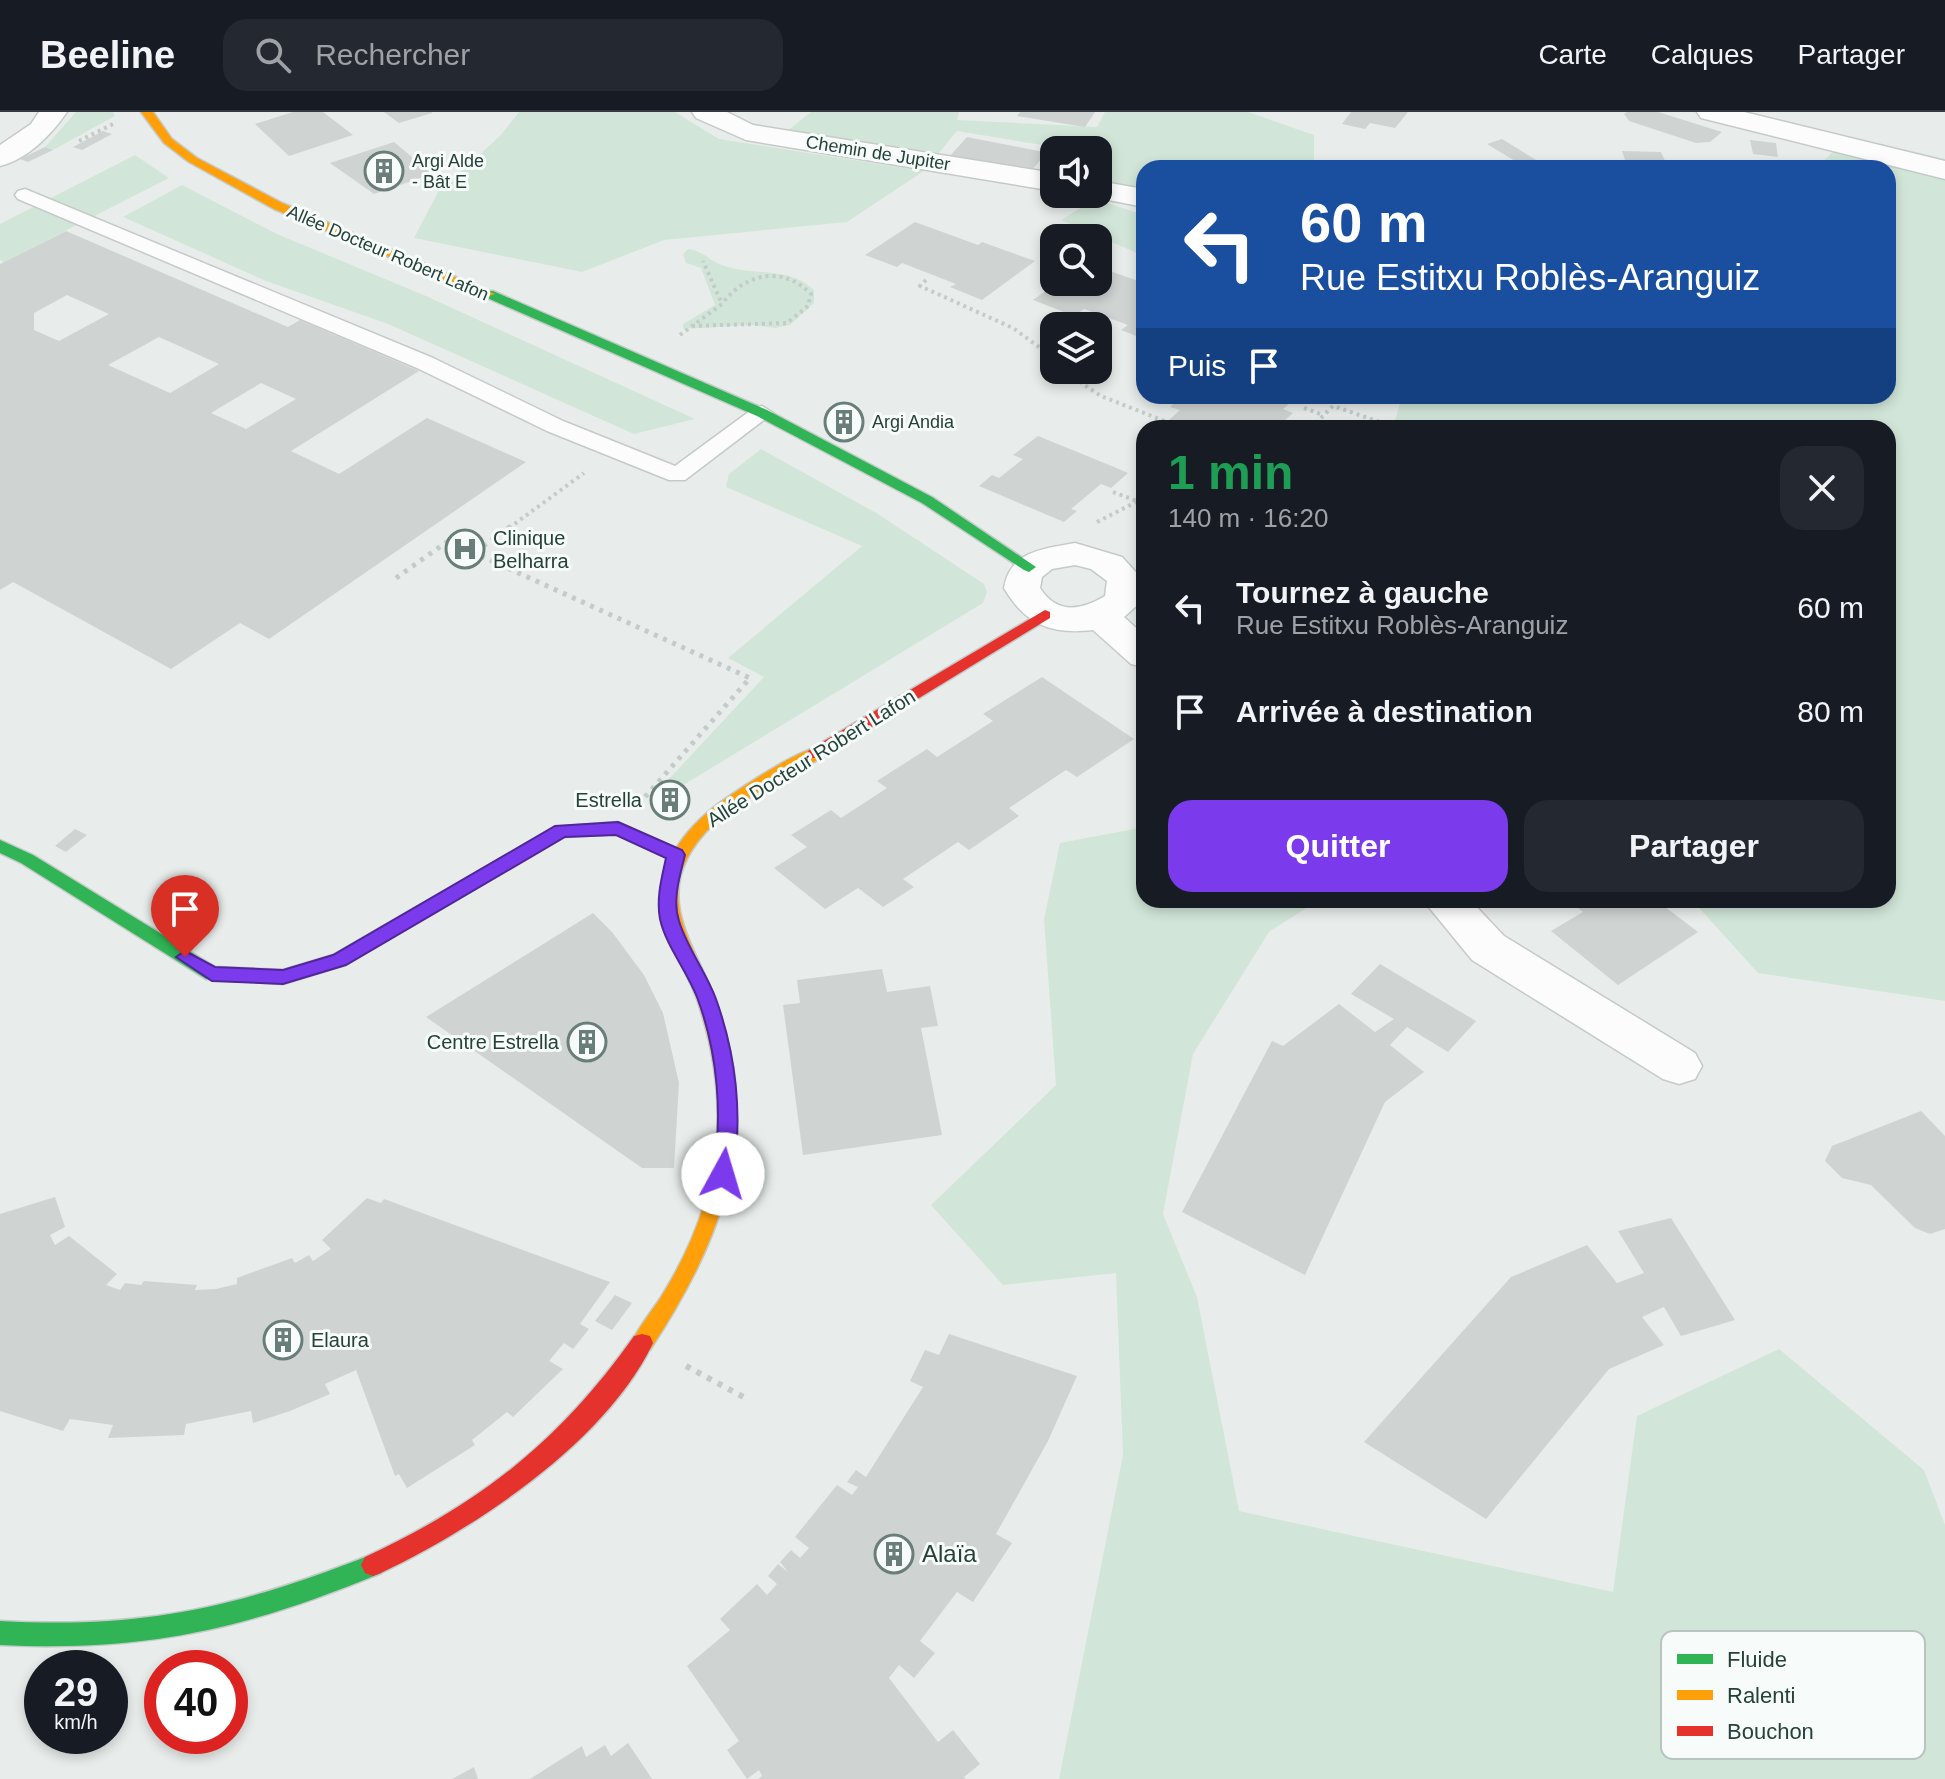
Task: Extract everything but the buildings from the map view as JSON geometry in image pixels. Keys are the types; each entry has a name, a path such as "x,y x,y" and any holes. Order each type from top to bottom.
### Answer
{"street":[{"path":"0,158 41,130 53,112"},
{"name":"Allée Docteur Robert Lafon","path":"147,112 168,141 193,160 278,206 762,413 927,500 1029,567"},
{"name":"Chemin de Jupiter","path":"706,112 746,132 1040,180"},
{"path":"1711,112 1945,170"},
{"path":"1112,192 1136,197"},
{"path":"1107,562 1136,545"},
{"path":"1066,554 1092,556 1107,562 1125,580 1126,591 1114,610 1100,616 1063,619 1045,615 1029,605 1021,592 1021,579 1029,567 1042,559 1066,554"},
{"name":"Allée Docteur Robert Lafon","path":"0,1633 55,1638 138,1634 262,1606 336,1581 412,1547 484,1501 543,1455 599,1401 679,1291 698,1254 718,1200 727,1148 728,1097 721,1049 706,998 669,920 668,894 676,855 697,829 721,811 1045,615"},
{"path":"1100,616 1136,648"},
{"path":"0,846 27,859 212,974 283,977 339,960 561,831 618,828 676,855"},
{"path":"1452,908 1488,948 1679,1066"}],"lane":[{"path":"25,195 425,363 555,426 672,472 762,413"}],"path":[{"path":"703,261 722,304"},
{"path":"644,362 692,326 722,304 739,283 768,276 793,278 811,294 808,306 787,323 692,326"},
{"path":"926,280 920,286 1013,328 1040,348"},
{"path":"1079,384 1163,420"},
{"path":"1318,420 1333,406 1374,420"},
{"path":"1304,408 1323,415"},
{"path":"1113,492 1136,502"},
{"path":"1106,518 1136,503"},
{"path":"396,578 448,541 750,678 618,828"},
{"path":"642,1343 749,1400"}],"green space":[{"path":"76,112 113,112 115,116 53,150 45,147"},
{"path":"519,112 675,112 719,139 924,171 847,222 664,240 582,272 414,238 438,192 500,136"},
{"path":"811,112 959,112 957,120 1097,127 1105,112 1248,112 1314,135 1314,160 1136,160 1136,192 1112,187 1112,136 1040,136 1040,145 957,131 934,159 782,135"},
{"path":"1848,136 1945,159 1945,1001 1758,973 1699,908 1896,908 1896,420 1395,420 1400,404 1896,404 1896,160 1825,160"},
{"path":"135,155 169,178 4,262 0,260 0,224"},
{"path":"182,185 277,234 426,296 695,419 634,434 388,324 266,281 123,217"},
{"path":"1112,205 1136,212 1136,253 1112,242 1112,224 1070,224 1061,220 1080,208 1112,208"},
{"path":"688,249 734,268 793,277 814,290 814,303 790,325 775,328 752,325 683,329 683,324 715,305 701,268 686,263 683,254"},
{"path":"761,449 878,514 984,584 987,592 983,603 657,801 654,795 764,677 728,658 862,546 726,487 729,474"},
{"path":"1136,829 1136,908 1306,908 1269,932 1193,1054 1163,1214 1197,1297 1239,1511 1613,1592 1637,1416 1779,1349 1924,1470 1945,1525 1945,1779 1059,1779 1123,1455 1116,1273 1003,1285 931,1205 1056,1085 1044,919 1060,843"}],"traffic: fast":[{"path":"489,294 762,413 927,500 1029,567"},
{"path":"0,846 27,859 212,974 283,977 339,960 561,831 618,828 676,855"},
{"path":"0,1633 98,1635 191,1624 281,1600 373,1565"}],"traffic: slow":[{"path":"147,112 168,141 193,160 278,206 489,294"},
{"path":"642,1343 691,1263 708,1222 720,1180 727,1138 727,1094 720,1049 707,1002 671,915 670,879 688,842 719,811 815,754"}],"traffic: jam":[{"path":"815,754 1045,615"},
{"path":"373,1565 467,1515 526,1472 579,1424 642,1343"}],"place":[{"name":"Argi Alde - Bât E","path":"384,171"},
{"name":"Argi Andia","path":"844,422"},
{"name":"Clinique Belharra","path":"465,549"},
{"name":"Estrella","path":"670,800"},
{"name":"Centre Estrella","path":"587,1042"},
{"name":"Elaura","path":"283,1340"},
{"name":"Alaïa","path":"894,1554"}],"route":[{"path":"185,957 212,974 283,977 339,960 561,831 618,828 676,855 668,894 669,920 706,998 721,1049 728,1097 723,1174"}]}
